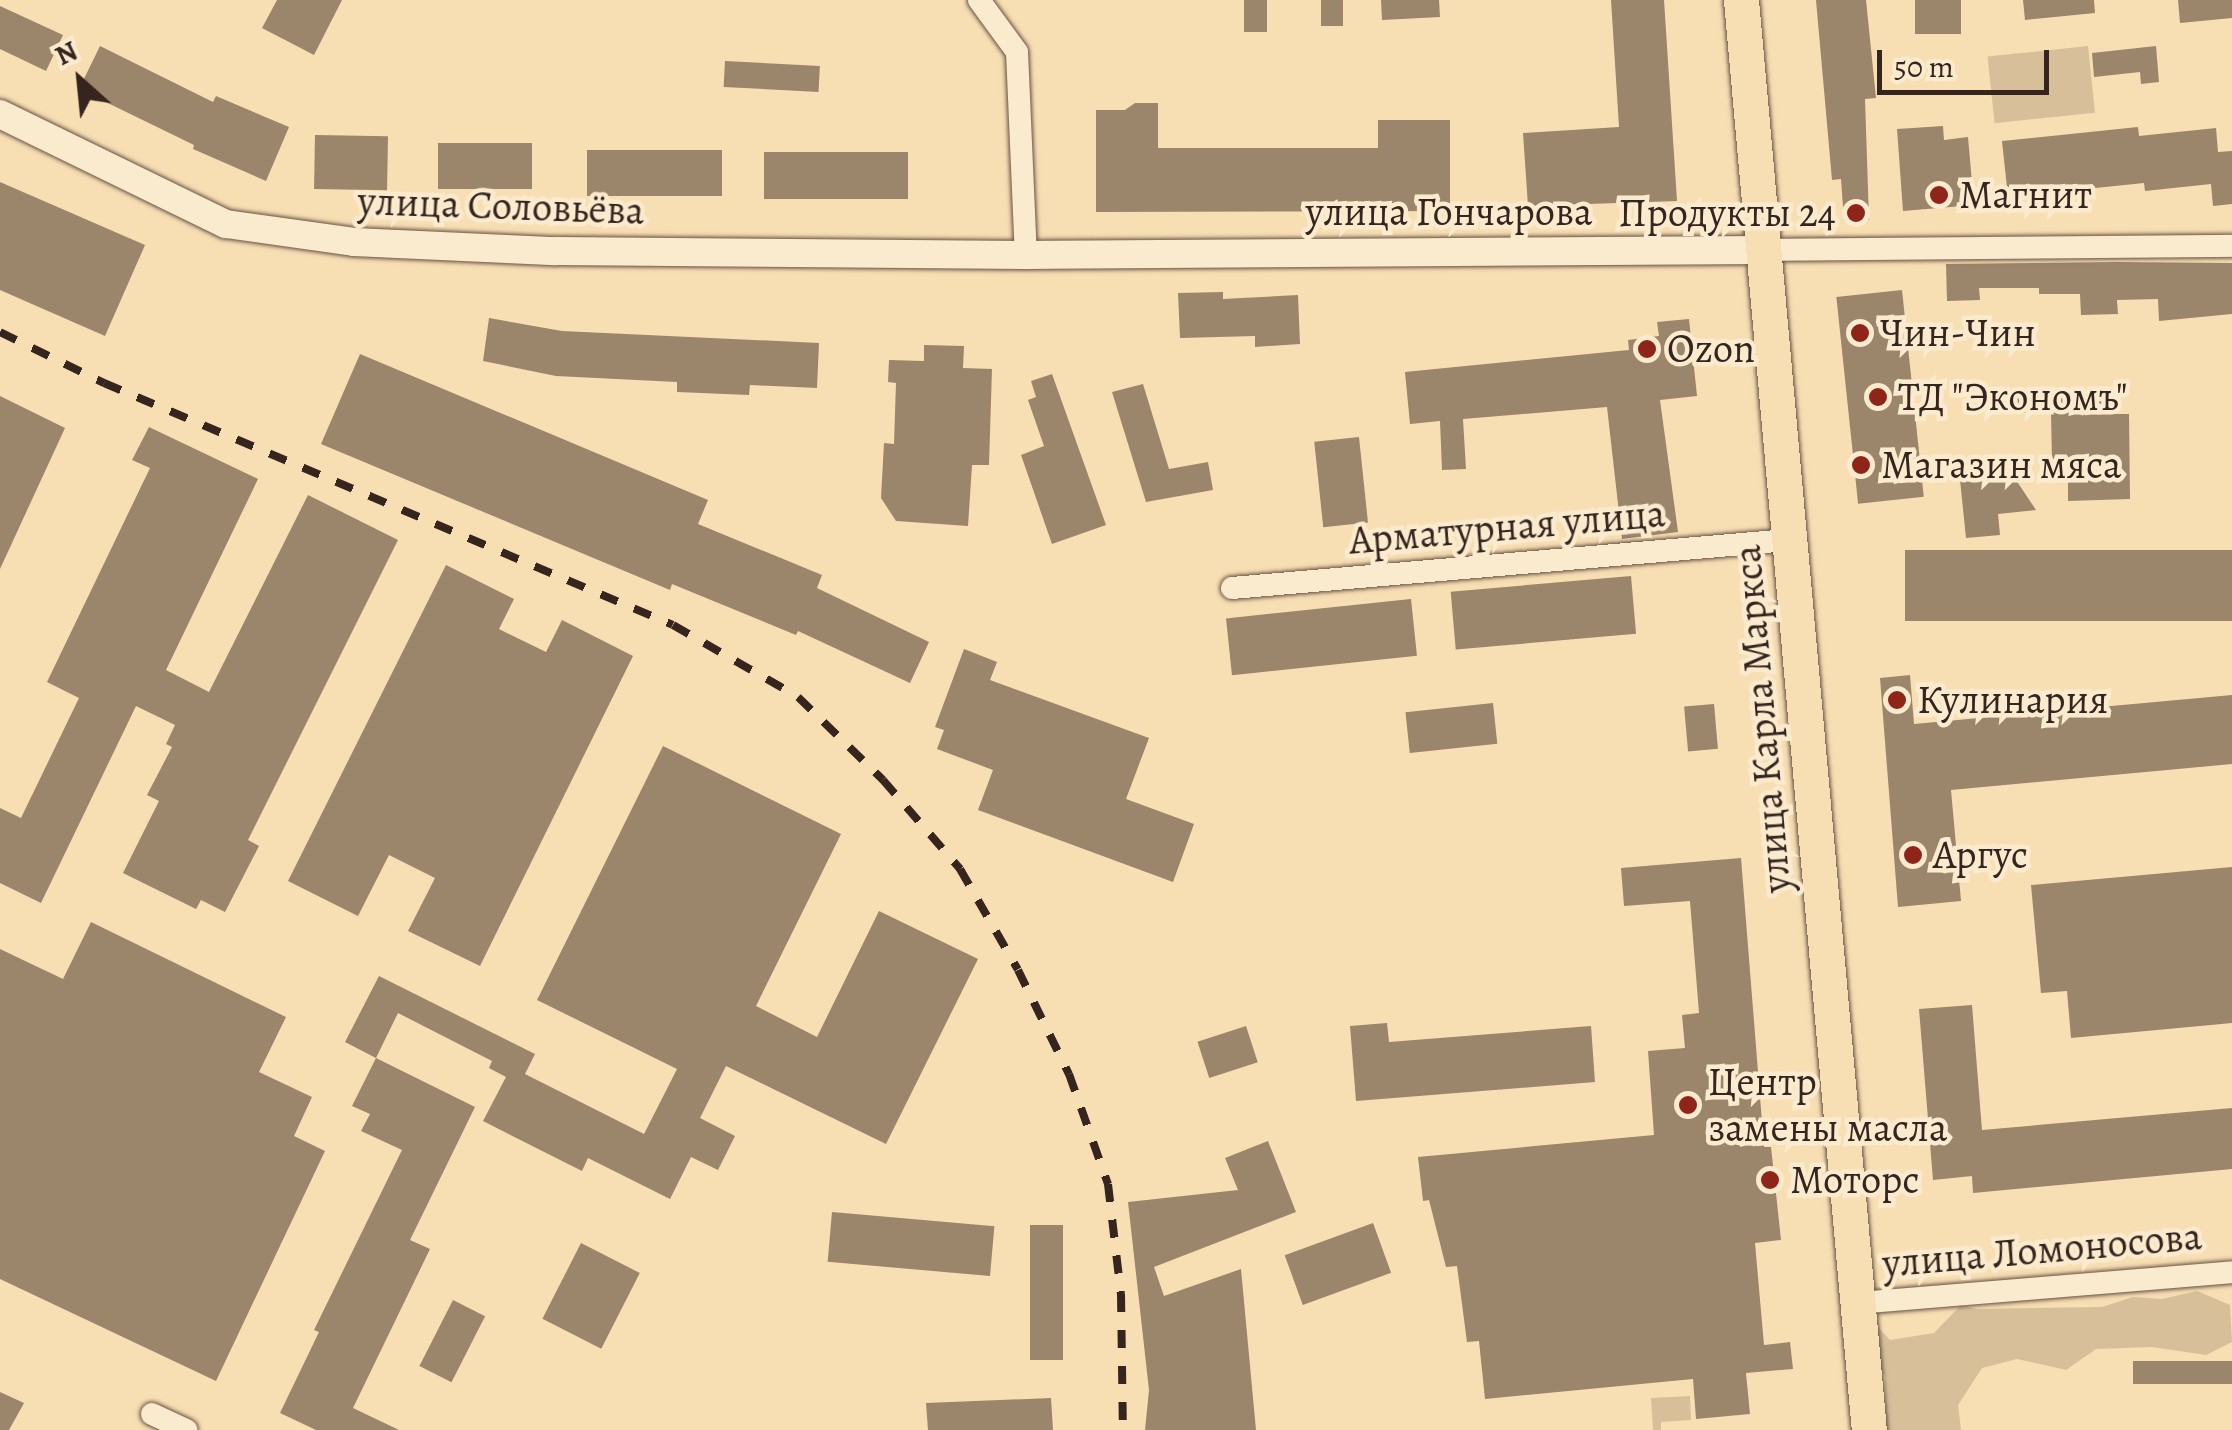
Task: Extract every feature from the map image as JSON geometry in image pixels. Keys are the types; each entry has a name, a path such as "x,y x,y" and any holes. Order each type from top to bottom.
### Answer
{"main road":[{"name":"улица Карла Маркса","path":"1740,0 1869,1430"}],"street":[{"path":"979,0 1017,52 1026,255"},
{"name":"улица Соловьёва","path":"0,114 226,224 289,235 556,251 1026,255"},
{"name":"улица Гончарова","path":"1026,255 2232,246"},
{"name":"Арматурная улица","path":"1232,588 1789,540"},
{"name":"улица Ломоносова","path":"1858,1303 2232,1272"},
{"path":"152,1414 187,1430"}],"shaded area":[{"path":"2088,46 2095,113 1995,123 1988,57"},
{"path":"2197,1291 2230,1305 2232,1342 2206,1355 2152,1347 2096,1349 2066,1370 2017,1359 1982,1368 1958,1405 1961,1430 1886,1430 1885,1376 1878,1364 1876,1325 1890,1340 1934,1333 1961,1305 1977,1309 2102,1307 2133,1297 2162,1299"},
{"path":"1690,1396 1691,1420 1661,1422 1661,1430 1653,1430 1651,1398"}],"building":[{"path":"277,0 342,0 314,55 262,28"},
{"path":"1244,0 1267,0 1267,32 1244,32"},
{"path":"1321,0 1343,0 1343,26 1321,26"},
{"path":"1381,0 1439,0 1440,17 1382,20"},
{"path":"1611,0 1664,0 1677,201 1528,206 1523,133 1619,127"},
{"path":"1816,0 1866,0 1876,98 1865,99 1869,220 1844,221 1841,179 1832,180"},
{"path":"1915,0 1961,0 1961,34 1915,34"},
{"path":"2023,0 2094,0 2095,13 2025,20"},
{"path":"2178,0 2232,0 2232,18 2180,23"},
{"path":"0,6 63,35 46,71 0,49"},
{"path":"100,46 213,102 216,96 289,127 266,181 193,149 194,145 79,89"},
{"path":"2156,46 2159,82 2141,84 2140,72 2094,77 2092,53"},
{"path":"725,61 820,66 819,92 724,87"},
{"path":"1135,103 1158,103 1158,148 1378,148 1378,120 1450,120 1450,211 1096,212 1096,110 1125,110"},
{"path":"1943,126 1944,140 1968,137 1974,205 1903,211 1897,129"},
{"path":"2138,127 2139,136 2216,128 2218,152 2232,151 2232,204 2213,206 2211,184 2145,191 2144,183 2008,197 2002,141"},
{"path":"315,135 388,136 387,190 314,189"},
{"path":"438,143 532,143 532,189 438,189"},
{"path":"587,150 722,150 722,196 587,196"},
{"path":"764,152 908,152 908,199 764,199"},
{"path":"0,182 145,245 105,336 0,290"},
{"path":"2232,263 2232,314 2159,321 2158,299 2117,300 2118,314 2081,315 2080,294 2039,294 2039,288 1979,288 1980,300 1947,301 1946,264"},
{"path":"1902,290 1924,497 1858,504 1836,297"},
{"path":"1223,292 1223,299 1298,295 1300,344 1255,347 1255,336 1180,338 1178,293"},
{"path":"489,318 562,331 819,343 817,388 750,385 749,395 677,392 677,382 556,376 483,361"},
{"path":"1689,319 1697,396 1660,400 1678,532 1622,539 1607,407 1463,419 1466,469 1442,470 1440,421 1410,424 1405,372 1629,350 1628,340 1659,336 1657,322"},
{"path":"924,345 964,346 963,368 992,369 989,465 972,465 968,526 896,521 881,498 884,443 894,444 896,383 888,382 889,360 924,361"},
{"path":"360,354 708,500 698,524 822,575 817,588 929,642 910,683 798,631 796,635 672,584 670,590 321,444"},
{"path":"1052,374 1106,525 1052,544 1021,455 1044,446 1028,400 1036,397 1031,381"},
{"path":"1143,384 1169,469 1208,462 1213,490 1146,502 1112,392"},
{"path":"2074,390 2074,400 2106,400 2106,414 2129,414 2130,499 2068,501 2068,462 2052,462 2051,412 2011,413 2011,391"},
{"path":"0,396 65,428 0,569"},
{"path":"149,427 258,479 166,670 209,692 308,495 398,540 248,840 259,846 225,912 201,900 196,909 123,873 159,801 147,795 172,747 166,744 175,725 136,706 41,903 0,883 0,808 21,818 79,698 47,682 150,468 132,460"},
{"path":"1359,437 1368,523 1323,527 1314,442"},
{"path":"2006,465 2036,510 1998,514 2000,535 1966,538 1959,470"},
{"path":"1905,550 2232,550 2232,621 1905,621"},
{"path":"446,565 514,599 499,629 546,652 562,620 633,656 480,966 408,931 435,878 389,855 358,916 288,881"},
{"path":"1631,576 1636,634 1456,650 1451,592"},
{"path":"1411,599 1417,656 1232,675 1226,618"},
{"path":"964,649 997,662 990,680 1149,738 1126,799 1194,824 1173,882 978,810 993,770 937,749 944,730 935,727"},
{"path":"1910,675 1914,724 2232,695 2232,764 1951,790 1961,901 1898,907 1880,678"},
{"path":"1493,703 1497,744 1410,753 1405,712"},
{"path":"1714,704 1718,749 1688,751 1684,707"},
{"path":"663,746 841,834 756,1006 817,1037 879,911 978,959 886,1144 726,1066 700,1118 735,1136 718,1170 691,1157 670,1199 588,1158 582,1171 483,1121 506,1077 489,1068 492,1061 398,1013 376,1058 345,1042 379,976 535,1054 525,1074 644,1134 677,1069 537,1000"},
{"path":"1741,858 1764,1147 1771,1147 1781,1240 1755,1243 1764,1345 1790,1342 1793,1369 1746,1373 1750,1414 1696,1419 1693,1379 1485,1399 1479,1341 1467,1342 1457,1266 1446,1267 1429,1200 1423,1201 1418,1157 1654,1135 1648,1051 1685,1048 1682,1015 1699,1013 1690,901 1624,906 1621,868"},
{"path":"2232,867 2232,1023 2071,1038 2067,991 2041,993 2031,885"},
{"path":"91,922 286,1017 259,1072 312,1097 294,1136 325,1151 216,1381 0,1279 0,949 63,979"},
{"path":"1972,1005 1982,1130 2232,1108 2232,1169 1973,1193 1972,1176 1933,1180 1919,1009"},
{"path":"1387,1023 1389,1042 1591,1026 1595,1082 1356,1101 1350,1026"},
{"path":"1246,1026 1258,1062 1209,1078 1197,1042"},
{"path":"376,1058 475,1107 410,1240 430,1249 353,1408 399,1430 316,1430 280,1413 319,1332 314,1330 402,1150 361,1131 370,1114 352,1106"},
{"path":"1268,1141 1296,1212 1154,1267 1164,1296 1241,1269 1256,1430 1145,1430 1149,1390 1128,1202 1238,1190 1225,1158"},
{"path":"832,1212 994,1226 990,1276 828,1262"},
{"path":"1373,1223 1391,1273 1303,1305 1285,1255"},
{"path":"1030,1225 1063,1225 1063,1360 1030,1360"},
{"path":"581,1243 640,1273 601,1349 542,1319"},
{"path":"453,1300 485,1316 451,1382 419,1366"},
{"path":"2133,1361 2232,1361 2232,1384 2133,1384"},
{"path":"0,1392 24,1403 9,1430 0,1430"},
{"path":"1051,1398 1053,1430 928,1430 926,1403"}],"railway":[{"path":"0,332 104,383 673,625 798,697 883,780 960,869 1018,970 1069,1074 1108,1184 1121,1294 1123,1430"}],"place":[{"name":"Магнит","path":"1939,195"},
{"name":"Продукты 24","path":"1856,213"},
{"name":"Чин-Чин","path":"1860,333"},
{"name":"Ozon","path":"1647,349"},
{"name":"ТД \"Экономъ\"","path":"1878,397"},
{"name":"Магазин мяса","path":"1861,465"},
{"name":"Кулинария","path":"1897,700"},
{"name":"Аргус","path":"1913,855"},
{"name":"Центр замены масла","path":"1688,1105"},
{"name":"Моторс","path":"1770,1180"}]}
